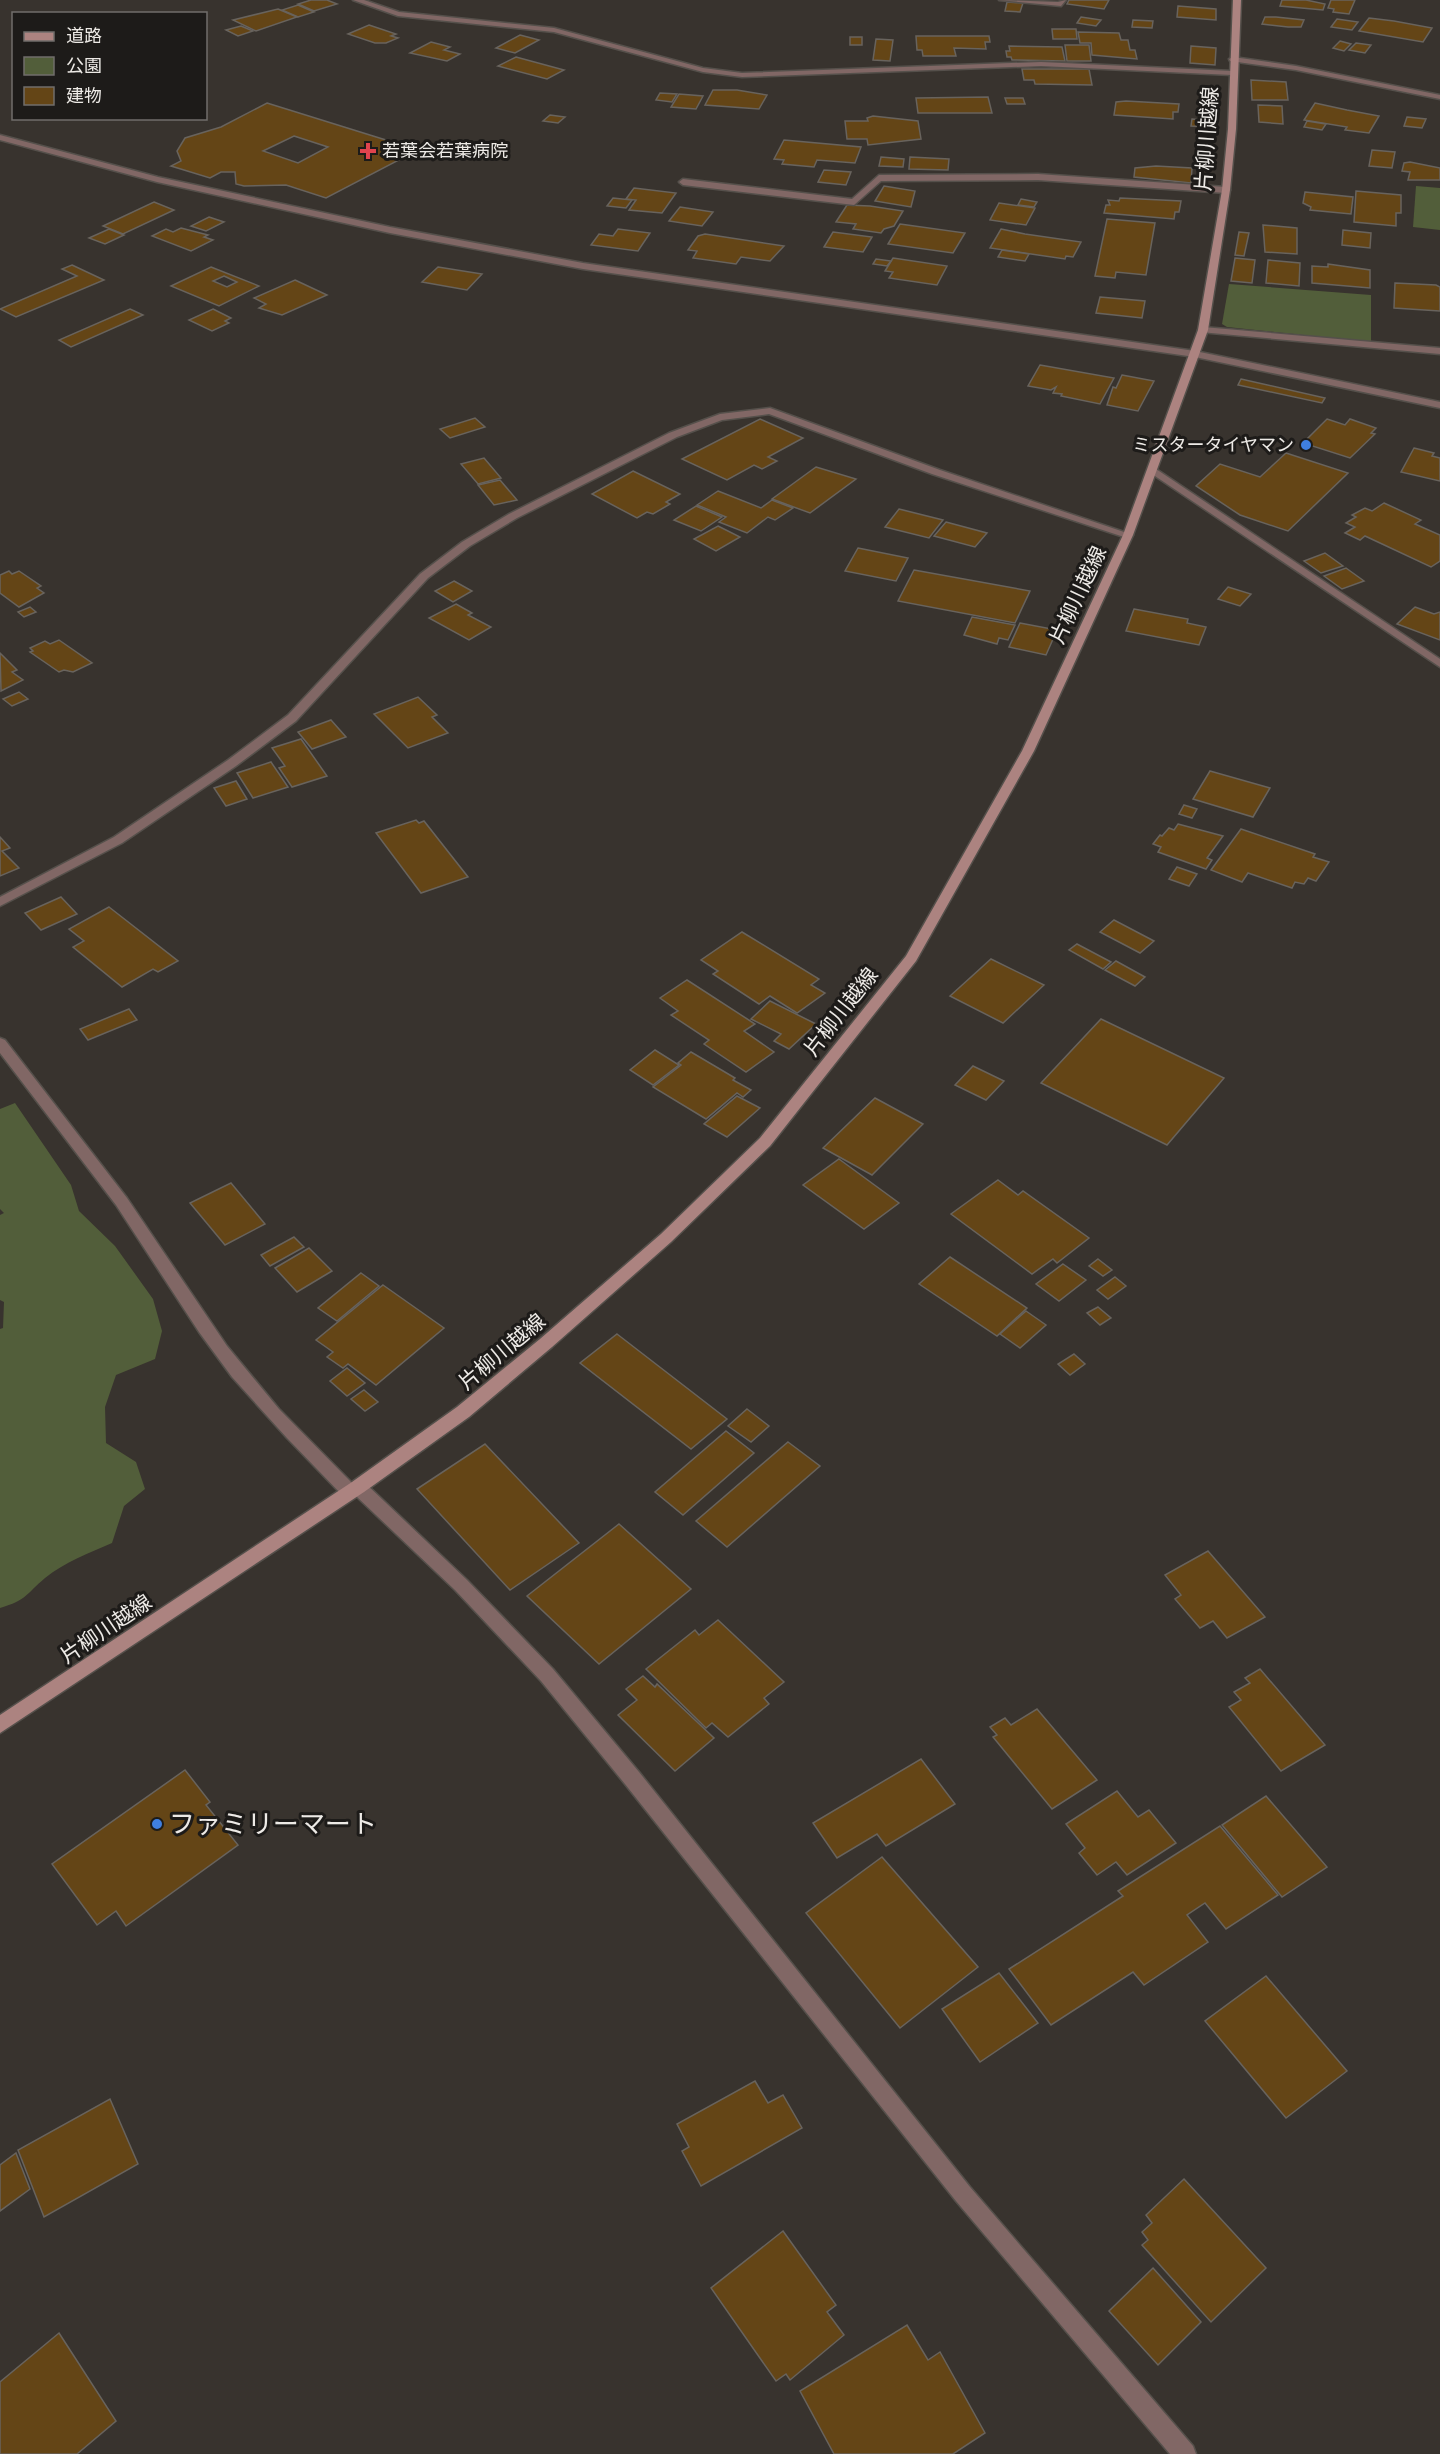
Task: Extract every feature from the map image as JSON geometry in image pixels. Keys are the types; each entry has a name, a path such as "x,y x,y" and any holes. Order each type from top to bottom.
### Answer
{"main road":[{"name":"片柳川越線","path":"0,1725 354,1490 463,1412 546,1343 666,1239 765,1142 911,958 1029,752 1128,535 1195,354 1203,330 1226,190 1232,129 1232,73 1237,0"}],"street":[{"path":"357,0 398,14 554,30 703,70 742,75 1041,64 1232,73"},
{"path":"1003,0 1060,4 1062,0"},
{"path":"1233,59 1296,68 1440,97"},
{"path":"0,137 157,179 361,225 583,266 1195,354 1440,405"},
{"path":"683,182 854,202 879,178 1038,177 1226,190"},
{"path":"1203,330 1440,351"},
{"path":"0,902 118,840 232,763 283,724 326,684 424,576 466,544 504,521 674,435 720,417 770,411 992,492 1128,535"},
{"path":"1153,470 1440,664"},
{"path":"0,1043 75,1137 139,1226 206,1329 243,1379 296,1440 461,1585 547,1675 632,1778 963,2194 1185,2454"}],"green space":[{"path":"1416,186 1440,188 1440,230 1413,227"},
{"path":"1229,284 1371,295 1371,342 1227,327 1222,324"},
{"path":"15,1103 71,1185 79,1211 115,1246 153,1299 162,1331 155,1359 116,1375 105,1407 106,1443 136,1462 145,1489 124,1506 112,1543 61,1567 26,1596 0,1608 0,1329 3,1328 4,1302 0,1300 0,1215 4,1213 0,1209 0,1109"}],"building":[{"path":"311,0 327,0 337,4 314,11 298,4"},
{"path":"1069,0 1109,0 1104,9 1067,4"},
{"path":"1282,0 1306,0 1325,4 1323,10 1280,6"},
{"path":"1331,0 1355,0 1349,14 1333,12 1334,9 1328,8"},
{"path":"1007,2 1023,3 1020,12 1005,11"},
{"path":"298,5 314,12 298,17 282,10"},
{"path":"1178,6 1216,9 1216,20 1177,17"},
{"path":"278,9 297,17 256,31 233,20"},
{"path":"1081,17 1101,20 1096,26 1077,23"},
{"path":"1265,17 1304,20 1301,27 1288,27 1262,24"},
{"path":"1369,18 1432,28 1423,42 1359,31"},
{"path":"1337,19 1358,22 1352,30 1331,27"},
{"path":"1133,20 1153,21 1152,28 1132,27"},
{"path":"369,25 396,34 391,36 398,38 386,43 375,43 348,34"},
{"path":"241,26 253,31 238,36 226,30"},
{"path":"1052,29 1076,29 1077,39 1053,39"},
{"path":"1078,32 1119,33 1121,40 1128,40 1130,50 1135,50 1137,59 1092,55 1091,43 1080,43"},
{"path":"520,35 539,40 515,53 496,48"},
{"path":"916,36 989,36 990,42 985,42 986,49 954,48 956,56 923,56 922,50 917,50"},
{"path":"850,37 862,37 862,45 850,45"},
{"path":"876,39 893,40 890,61 873,60"},
{"path":"1340,41 1351,44 1344,51 1333,48"},
{"path":"431,42 450,47 444,50 460,54 447,61 410,53"},
{"path":"1356,43 1371,45 1365,53 1349,50"},
{"path":"1065,45 1089,45 1091,61 1067,61"},
{"path":"1009,46 1062,47 1065,61 1012,60 1011,57 1007,57 1006,51 1010,51"},
{"path":"1191,46 1216,48 1215,65 1190,63"},
{"path":"516,57 564,70 547,79 498,66"},
{"path":"1022,69 1089,69 1092,85 1035,84 1034,80 1024,80"},
{"path":"1251,80 1286,82 1288,100 1252,100"},
{"path":"713,90 737,90 767,95 759,109 705,105"},
{"path":"660,93 677,94 672,102 656,100"},
{"path":"679,94 703,96 696,109 671,107"},
{"path":"988,97 992,113 918,113 916,98"},
{"path":"1005,98 1023,98 1025,104 1007,104"},
{"path":"1116,102 1179,104 1178,112 1173,112 1173,119 1114,115"},
{"name":"若葉会若葉病院","path":"267,103 418,150 326,198 286,185 244,186 236,184 235,172 221,172 210,178 171,166 181,161 177,151 185,138 221,127","holes":["294,136 328,147 298,163 263,151"]},
{"path":"1315,103 1379,116 1369,133 1345,130 1347,127 1304,120"},
{"path":"1258,105 1282,106 1283,124 1259,122"},
{"path":"550,115 565,117 558,123 543,121"},
{"path":"873,116 918,121 921,139 868,145 867,139 847,139 845,121 868,121 867,118"},
{"path":"1407,117 1426,119 1422,128 1404,126"},
{"path":"1192,119 1212,121 1211,127 1191,126"},
{"path":"1307,121 1326,124 1322,130 1304,127"},
{"path":"784,140 861,147 855,163 817,160 814,167 782,164 784,160 774,159"},
{"path":"1372,150 1395,152 1392,168 1369,166"},
{"path":"881,157 904,159 903,167 879,166"},
{"path":"910,157 949,159 948,170 909,169"},
{"path":"1410,162 1440,168 1440,180 1408,180 1410,172 1402,171 1404,163"},
{"path":"1156,166 1192,168 1191,183 1134,177 1135,168"},
{"path":"824,170 851,172 846,185 818,182"},
{"path":"884,186 915,191 911,207 875,201"},
{"path":"634,188 676,193 662,213 629,210 636,200 626,199"},
{"path":"1356,191 1401,195 1401,213 1396,213 1396,226 1354,222"},
{"path":"1305,192 1353,197 1351,214 1310,210 1311,207 1303,203"},
{"path":"613,198 632,200 626,208 607,206"},
{"path":"1120,198 1181,201 1179,212 1175,212 1174,219 1104,213 1106,205 1110,205 1108,200 1119,201"},
{"path":"1021,199 1037,202 1034,207 1018,205"},
{"path":"154,202 174,210 123,234 103,226"},
{"path":"999,203 1035,208 1026,225 990,220"},
{"path":"847,205 903,211 894,226 884,229 881,233 853,229 856,224 836,222"},
{"path":"680,207 713,212 702,226 669,221"},
{"path":"209,217 224,222 206,231 191,226"},
{"path":"1107,219 1155,223 1146,275 1116,272 1115,278 1095,276"},
{"path":"900,224 965,233 953,253 888,244"},
{"path":"1263,225 1297,228 1297,254 1265,252"},
{"path":"181,228 208,235 204,237 213,240 191,251 152,236 166,229 173,232"},
{"path":"109,229 124,235 105,244 89,238"},
{"path":"618,229 650,233 638,251 591,245 599,234 613,236"},
{"path":"1001,229 1081,242 1073,257 1066,256 1065,259 990,248"},
{"path":"1343,230 1371,233 1370,248 1342,245"},
{"path":"833,232 872,237 863,252 824,247"},
{"path":"1239,232 1249,233 1244,256 1235,255"},
{"path":"705,234 784,246 770,261 741,257 736,264 693,258 697,251 688,250 698,236"},
{"path":"1002,250 1029,254 1025,261 998,257"},
{"path":"893,258 947,266 937,285 889,278 893,272 885,271"},
{"path":"1235,258 1255,260 1252,283 1231,281"},
{"path":"876,259 891,261 887,266 873,264"},
{"path":"1268,260 1300,263 1299,286 1266,283"},
{"path":"1328,264 1370,270 1370,288 1312,283 1312,266 1328,267"},
{"path":"72,265 104,280 16,317 0,309 77,276 62,269"},
{"path":"211,267 259,286 219,306 171,286","holes":["224,276 237,282 227,287 213,281"]},
{"path":"438,267 482,274 467,290 422,282"},
{"path":"295,280 327,295 282,315 259,308 266,304 254,298"},
{"path":"1395,283 1440,287 1440,311 1394,308"},
{"path":"1100,297 1145,301 1142,318 1096,313"},
{"path":"130,309 143,315 71,347 59,340"},
{"path":"213,309 231,318 225,321 229,323 212,331 189,320"},
{"path":"1040,365 1114,378 1100,404 1053,393 1056,387 1051,390 1028,386"},
{"path":"1122,375 1154,381 1138,411 1107,405 1113,387 1116,388"},
{"path":"1241,379 1325,398 1322,403 1238,385"},
{"path":"475,418 485,427 450,438 440,429"},
{"path":"760,419 803,438 768,457 777,461 762,469 754,465 727,480 682,459"},
{"path":"1327,419 1345,425 1350,419 1376,428 1371,433 1375,434 1350,458 1303,443"},
{"path":"1414,448 1434,453 1432,456 1440,458 1440,481 1401,472"},
{"path":"1286,453 1348,473 1288,531 1240,515 1196,486 1220,464 1260,477"},
{"path":"484,458 501,478 478,484 461,464"},
{"path":"816,467 856,479 810,513 772,499"},
{"path":"633,471 680,494 666,502 670,504 653,514 647,512 637,518 592,494"},
{"path":"500,480 517,500 494,505 478,485"},
{"path":"718,491 761,508 772,500 793,508 775,520 768,517 747,533 719,522 726,517 697,505"},
{"path":"1384,503 1421,520 1415,524 1440,535 1440,561 1431,567 1365,536 1360,540 1345,533 1355,527 1346,523 1356,517 1352,515 1365,508 1372,511"},
{"path":"696,506 722,517 701,531 674,520"},
{"path":"899,509 943,520 929,538 885,527"},
{"path":"946,522 987,533 975,547 934,536"},
{"path":"718,526 740,537 716,551 694,539"},
{"path":"858,548 908,558 896,581 845,571"},
{"path":"1325,553 1343,566 1321,573 1304,561"},
{"path":"1346,568 1364,581 1342,589 1324,576"},
{"path":"914,570 1030,591 1015,623 898,601"},
{"path":"9,571 12,574 19,571 41,586 37,588 44,593 19,607 0,593 0,575"},
{"path":"454,581 472,591 453,602 435,591"},
{"path":"1228,587 1251,594 1240,606 1218,599"},
{"path":"456,604 472,613 468,615 491,627 469,640 429,618"},
{"path":"30,607 36,612 24,617 18,612"},
{"path":"1415,607 1434,614 1440,612 1440,640 1397,624"},
{"path":"1134,609 1188,619 1187,623 1206,627 1199,645 1126,631"},
{"path":"972,617 1015,625 1008,640 999,638 997,644 964,635"},
{"path":"1020,623 1057,630 1046,655 1009,647"},
{"path":"59,640 92,663 73,672 64,670 59,672 30,652 33,651 30,648 45,641 50,644"},
{"path":"0,653 17,670 12,672 23,680 1,691"},
{"path":"19,692 28,699 12,706 3,699"},
{"path":"418,697 437,715 432,717 448,733 408,748 374,714"},
{"path":"331,720 346,737 312,749 298,732"},
{"path":"301,739 327,776 292,787 279,768 285,766 272,748"},
{"path":"271,762 288,787 253,798 237,773"},
{"path":"1210,771 1270,788 1253,817 1193,799"},
{"path":"236,781 247,799 226,806 214,788"},
{"path":"1184,805 1197,809 1192,818 1179,814"},
{"path":"416,820 419,823 424,821 468,877 421,893 376,833"},
{"path":"1178,824 1223,836 1207,858 1212,860 1206,869 1158,852 1161,847 1153,844 1160,835 1162,836 1169,828 1174,830"},
{"path":"1241,829 1315,854 1313,857 1329,862 1316,881 1308,878 1304,884 1295,882 1292,888 1248,873 1242,882 1211,870"},
{"path":"0,837 10,848 2,851 19,868 0,876"},
{"path":"1177,867 1197,874 1189,886 1169,879"},
{"path":"61,897 77,914 41,930 25,913"},
{"path":"109,907 178,961 158,972 153,969 122,987 73,947 84,941 69,929"},
{"path":"1114,920 1154,941 1140,953 1100,932"},
{"path":"742,932 819,979 811,985 825,993 797,1013 770,996 759,1004 713,974 718,971 701,960"},
{"path":"1077,944 1111,962 1103,969 1069,950"},
{"path":"991,959 1044,985 1003,1023 950,996"},
{"path":"1116,961 1145,977 1135,986 1105,970"},
{"path":"687,980 755,1024 744,1031 774,1052 746,1072 704,1044 709,1040 671,1015 678,1011 660,998"},
{"path":"770,1001 816,1024 789,1049 774,1041 781,1034 751,1019"},
{"path":"129,1009 137,1020 88,1040 80,1029"},
{"path":"1101,1019 1224,1078 1167,1145 1041,1083"},
{"path":"655,1050 679,1065 653,1085 630,1070"},
{"path":"691,1052 751,1090 743,1097 737,1093 706,1119 653,1087 681,1065 678,1063"},
{"path":"973,1066 1004,1081 986,1100 955,1085"},
{"path":"737,1096 760,1108 727,1137 704,1124"},
{"path":"875,1098 923,1124 872,1175 823,1148"},
{"path":"839,1159 899,1203 864,1229 803,1185"},
{"path":"998,1180 1018,1195 1023,1191 1089,1238 1057,1263 1053,1259 1032,1274 951,1214"},
{"path":"231,1183 265,1224 225,1245 190,1203"},
{"path":"294,1237 304,1247 270,1266 261,1255"},
{"path":"309,1248 332,1271 297,1292 275,1268"},
{"path":"950,1257 1027,1308 997,1336 919,1284"},
{"path":"1098,1259 1112,1270 1103,1276 1089,1266"},
{"path":"1063,1264 1086,1280 1059,1301 1036,1284"},
{"path":"361,1273 379,1286 337,1321 318,1308"},
{"path":"1115,1277 1126,1286 1108,1299 1097,1290"},
{"path":"383,1285 444,1328 376,1385 348,1364 343,1368 327,1357 333,1352 316,1340"},
{"path":"1098,1307 1111,1318 1100,1325 1087,1313"},
{"path":"1026,1311 1046,1325 1020,1348 1000,1334"},
{"path":"617,1334 727,1419 691,1449 580,1363"},
{"path":"1074,1354 1085,1364 1070,1375 1058,1364"},
{"path":"347,1368 365,1383 347,1396 330,1381"},
{"path":"364,1390 378,1402 365,1411 351,1399"},
{"path":"747,1409 769,1426 751,1442 728,1426"},
{"path":"726,1431 754,1453 683,1515 655,1492"},
{"path":"788,1442 820,1466 727,1547 696,1521"},
{"path":"485,1444 579,1543 510,1590 417,1489"},
{"path":"619,1524 691,1589 599,1664 527,1596"},
{"path":"1208,1551 1265,1617 1227,1638 1213,1621 1200,1628 1175,1599 1181,1595 1165,1575"},
{"path":"718,1620 784,1682 764,1698 769,1704 728,1737 712,1723 706,1728 646,1669 695,1630 699,1635"},
{"path":"1260,1669 1325,1745 1281,1771 1229,1707 1241,1700 1234,1692 1250,1683 1245,1678"},
{"path":"643,1676 655,1687 657,1684 714,1738 675,1771 618,1715 637,1700 626,1689"},
{"path":"1037,1709 1097,1780 1052,1809 993,1737 997,1735 990,1727 1005,1718 1011,1725"},
{"path":"921,1759 955,1804 886,1846 877,1834 837,1858 813,1823"},
{"path":"185,1770 210,1802 206,1805 238,1845 126,1926 116,1911 97,1925 52,1864"},
{"path":"1117,1791 1138,1817 1149,1810 1176,1843 1127,1875 1116,1862 1097,1875 1079,1853 1085,1848 1066,1824"},
{"path":"1266,1796 1327,1867 1282,1897 1222,1825"},
{"path":"1220,1826 1278,1895 1226,1929 1205,1903 1187,1915 1208,1942 1144,1985 1133,1972 1051,2025 1009,1969 1123,1896 1118,1891"},
{"path":"882,1857 978,1967 900,2028 806,1913"},
{"path":"999,1973 1038,2023 980,2062 942,2009"},
{"path":"1266,1976 1347,2071 1286,2118 1205,2021"},
{"path":"755,2081 768,2103 783,2095 802,2128 701,2186 682,2151 689,2147 677,2124"},
{"path":"110,2099 138,2164 44,2217 18,2150"},
{"path":"16,2153 30,2189 0,2211 0,2165"},
{"path":"1184,2179 1266,2268 1211,2322 1142,2245 1148,2240 1142,2232 1152,2223 1146,2215"},
{"path":"783,2231 836,2305 827,2312 844,2335 790,2380 786,2374 776,2381 711,2288"},
{"path":"1153,2268 1201,2322 1158,2365 1109,2311"},
{"path":"907,2325 928,2360 940,2352 985,2433 953,2454 834,2454 800,2391"},
{"path":"59,2333 116,2421 77,2454 0,2454 0,2382"}],"place":[{"name":"若葉会若葉病院","path":"368,151"},
{"name":"ミスタータイヤマン","path":"1306,445"},
{"name":"ファミリーマート","path":"157,1824"}]}
